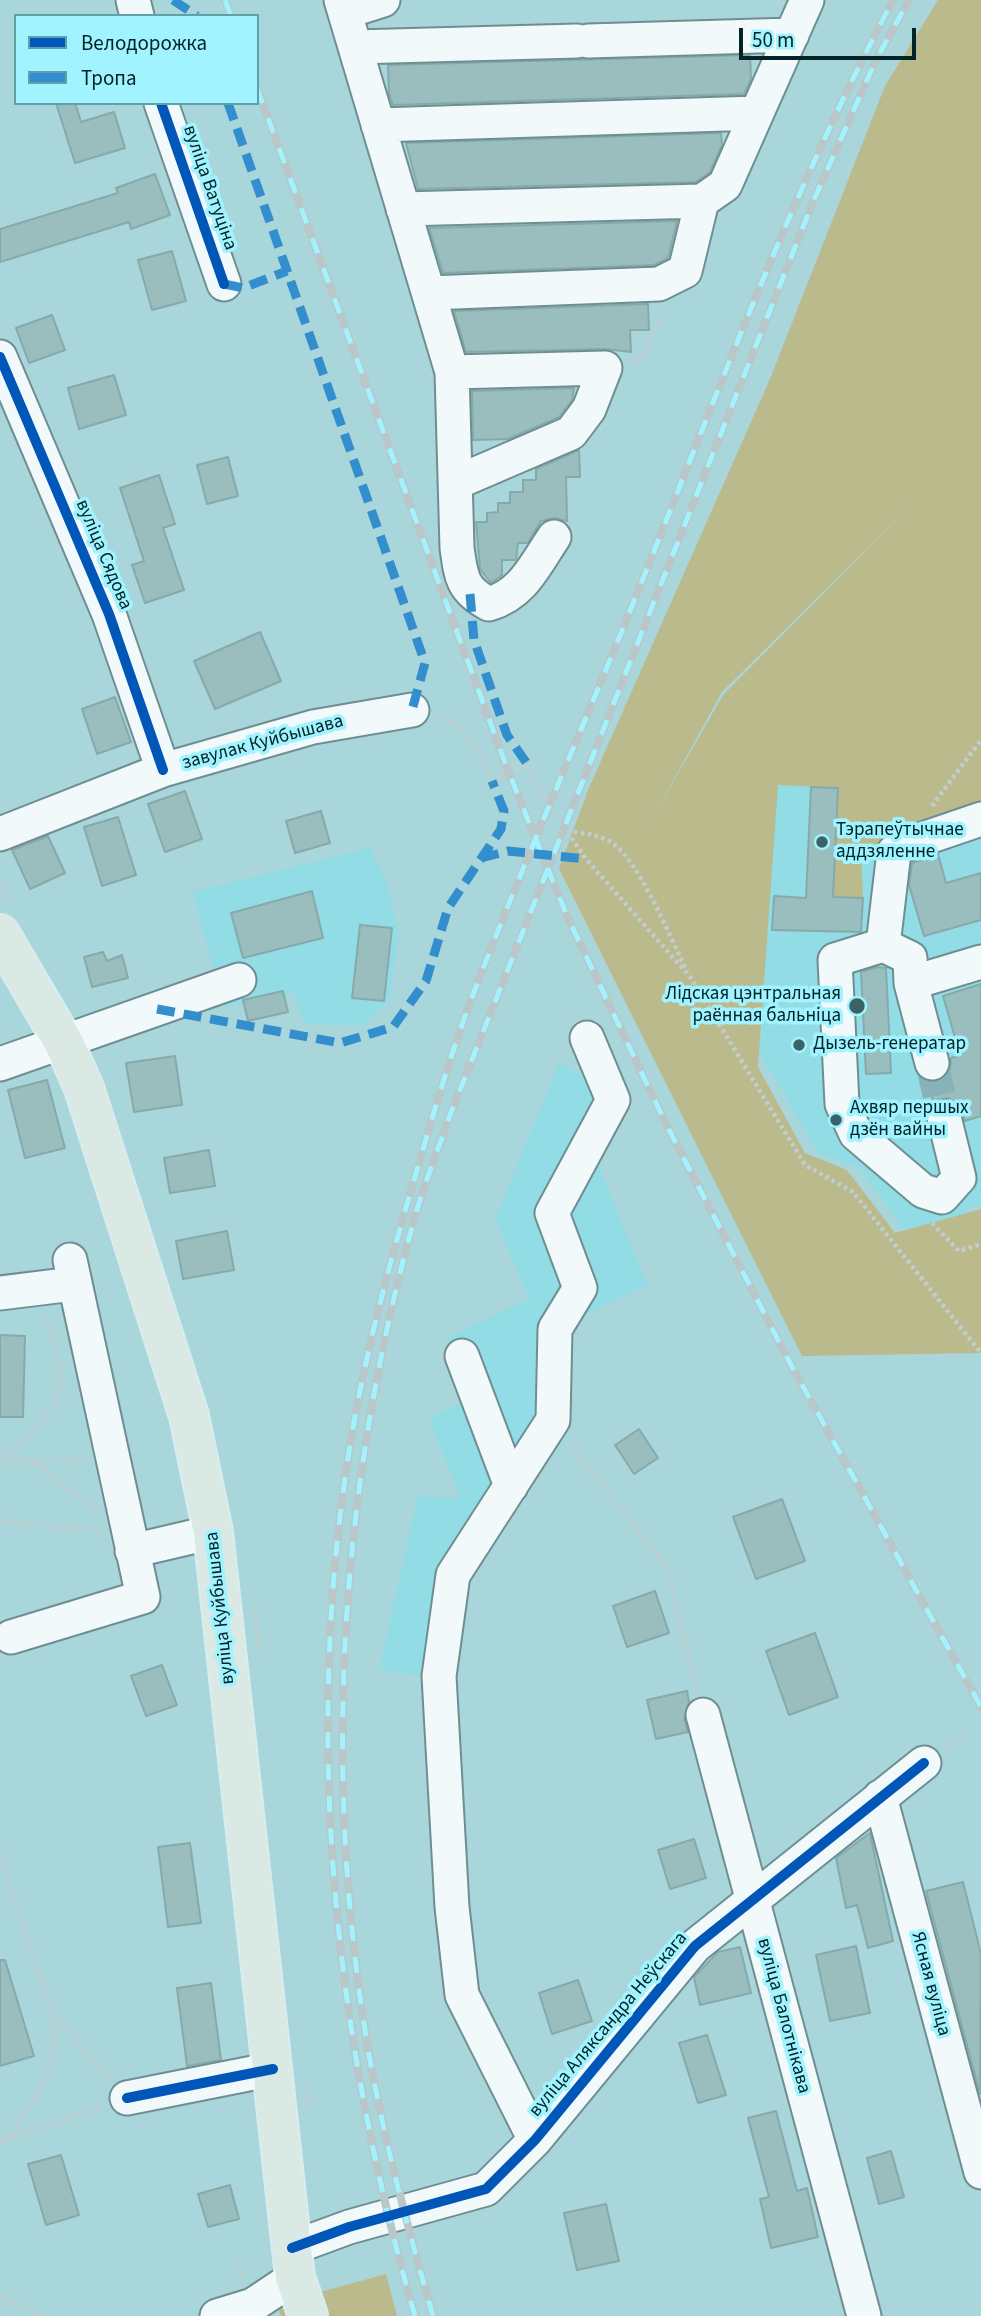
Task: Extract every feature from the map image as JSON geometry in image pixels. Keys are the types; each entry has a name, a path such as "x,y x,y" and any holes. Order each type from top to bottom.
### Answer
{"main road":[{"name":"вуліца Куйбышава","path":"0,934 64,1043 84,1088 189,1416 213,1532 293,2262 308,2316"}],"street":[{"path":"383,0 343,6 452,372 459,561 470,594 489,604 507,599 519,589 554,537"},
{"path":"403,209 702,201 725,185 807,0"},
{"path":"355,47 792,35"},
{"name":"вуліца Ватуціна","path":"162,105 223,284"},
{"path":"378,125 757,113"},
{"path":"429,293 659,284 685,271 702,201"},
{"name":"вуліца Сядова","path":"0,357 109,614 163,769"},
{"path":"452,372 605,368 589,409 571,433 455,483"},
{"name":"завулак Куйбышава","path":"0,834 163,769 313,727 412,710"},
{"path":"883,946 894,852 902,846 981,819"},
{"path":"932,1063 912,984 910,958 883,946 835,960 842,1104 856,1133 923,1191 942,1197 959,1178 944,1117"},
{"path":"912,984 981,962"},
{"path":"0,1064 239,980"},
{"path":"535,2140 462,1995 452,1907 439,1676 453,1575 553,1420 555,1329 580,1288 552,1213 613,1100 587,1038"},
{"path":"6,1293 71,1272 143,1597 11,1637"},
{"path":"462,1356 511,1486"},
{"path":"130,1542 213,1532"},
{"name":"вуліца Балотнікава","path":"703,1715 864,2316"},
{"name":"вуліца Аляксандра Неўскага","path":"218,2316 253,2305 293,2262 349,2227 486,2189 535,2140 695,1946 924,1763"},
{"name":"Ясная вуліца","path":"880,1797 981,2172"},
{"path":"127,2098 273,2069"}],"path":[{"path":"605,368 640,358 665,309 659,284"},
{"path":"412,710 451,721 473,741 492,780 503,776 501,771 513,766 516,770 528,765 541,793 586,859 691,978"},
{"path":"902,846 981,740"},
{"path":"567,831 589,834 610,842 630,859 691,978 805,1165 853,1192 981,1353"},
{"path":"0,1460 27,1438 49,1410 61,1381 55,1343 47,1320 6,1293"},
{"path":"553,1420 667,1568 703,1715"},
{"path":"0,1460 112,1461"},
{"path":"32,1461 130,1542"},
{"path":"0,1521 130,1542"},
{"path":"0,1854 52,2013 55,2053 42,2087 10,2138"},
{"path":"0,2142 127,2098 52,2013"},
{"path":"0,2297 41,2316"}],"shaded area":[{"name":"Лідская цэнтральная раённая бальніца","path":"981,436 981,1337 859,1167 819,1154 646,858"},
{"path":"370,848 387,883 399,934 389,1001 362,1025 304,1024 295,993 224,1008 193,892"},
{"path":"559,1063 619,1092 594,1154 647,1285 538,1338 540,1420 452,1544 426,1677 379,1669 418,1496 461,1499 429,1418 472,1398 446,1338 529,1299 495,1219"}],"green space":[{"path":"938,0 981,0 981,813 861,852 863,898 833,897 838,788 778,785 758,1067 805,1153 847,1170 895,1233 981,1209 981,1353 802,1356 559,869 588,790 770,379 885,86","holes":["906,510 723,695 652,819 722,692"]},
{"path":"386,2274 397,2316 281,2316 277,2304"}],"building":[{"path":"750,55 751,79 744,94 393,105 389,94 388,65"},
{"path":"57,105 76,105 81,122 114,112 125,148 75,163"},
{"path":"721,133 722,145 710,172 696,182 418,189 406,143"},
{"path":"155,174 170,215 131,229 129,222 0,262 0,229 118,193 116,188"},
{"path":"677,221 668,258 654,265 443,273 429,228"},
{"path":"172,251 186,301 152,310 138,260"},
{"path":"648,304 649,330 630,330 631,352 605,349 466,352 454,311"},
{"path":"52,315 65,350 29,363 16,328"},
{"path":"114,375 126,415 79,429 68,388"},
{"path":"574,388 572,400 559,417 508,439 473,440 472,391"},
{"path":"579,450 580,477 566,477 567,521 554,518 541,521 528,543 518,543 516,560 502,560 502,575 491,583 480,569 476,522 487,522 487,513 498,512 498,503 510,503 510,492 523,492 523,480 536,480 536,469"},
{"path":"228,457 238,496 207,504 197,465"},
{"path":"159,475 175,524 163,528 184,590 145,603 132,565 144,561 120,488"},
{"path":"260,632 281,681 215,709 194,661"},
{"path":"115,697 131,742 97,754 82,709"},
{"name":"Тэрапеўтычнае аддзяленне","path":"811,787 838,788 833,897 863,898 861,932 772,930 774,896 806,898"},
{"path":"185,791 202,839 165,852 148,804"},
{"path":"321,811 330,843 295,853 286,821"},
{"path":"118,817 136,875 102,886 84,827"},
{"path":"48,836 65,873 30,889 12,850"},
{"path":"938,854 946,883 981,873 981,920 924,936 909,885 912,863"},
{"path":"312,891 323,938 243,958 231,913"},
{"path":"360,925 392,928 384,1001 352,998"},
{"path":"103,952 107,961 122,955 128,978 92,987 84,957"},
{"path":"877,967 886,968 891,1073 866,1074 861,972"},
{"path":"981,984 981,1116 965,1121 957,1103 949,1098 933,1101 928,1082 945,1077 950,1069 951,1058 960,1055 943,996"},
{"path":"283,991 288,1012 248,1021 243,1000"},
{"path":"175,1056 182,1105 134,1112 126,1063"},
{"path":"47,1080 65,1148 25,1158 8,1090"},
{"path":"209,1150 215,1186 170,1193 164,1158"},
{"path":"227,1231 234,1270 183,1279 176,1241"},
{"path":"0,1335 25,1336 23,1417 0,1417"},
{"path":"639,1429 658,1458 634,1474 615,1445"},
{"path":"782,1499 805,1561 756,1579 733,1517"},
{"path":"655,1591 669,1633 627,1647 613,1606"},
{"path":"815,1633 838,1697 789,1715 766,1651"},
{"path":"162,1665 177,1705 146,1716 131,1676"},
{"path":"687,1691 689,1702 684,1719 688,1732 656,1739 647,1700"},
{"path":"870,1833 893,1941 868,1948 857,1905 846,1908 836,1858"},
{"path":"694,1839 706,1878 670,1889 658,1850"},
{"path":"190,1843 201,1923 168,1927 158,1847"},
{"path":"963,1882 981,1954 980,2094 926,1891"},
{"path":"856,1946 870,2013 830,2021 816,1955"},
{"path":"740,1947 751,1993 700,2005 694,1977 718,1952"},
{"path":"0,1960 5,1960 34,2056 0,2066"},
{"path":"578,1980 592,2021 552,2034 539,1993"},
{"path":"211,1983 221,2060 187,2066 177,1988"},
{"path":"707,2035 726,2095 698,2103 679,2043"},
{"path":"776,2111 797,2191 807,2188 818,2237 771,2248 760,2199 769,2197 748,2118"},
{"path":"891,2151 904,2197 879,2204 867,2158"},
{"path":"61,2155 79,2215 46,2225 28,2164"},
{"path":"230,2185 239,2219 208,2227 198,2194"},
{"path":"606,2204 619,2261 577,2270 564,2213"}],"tunnel":[{"path":"932,1063 944,1117"}],"railway":[{"path":"225,0 230,14"},
{"path":"415,2316 365,2109 348,2003 336,1897 329,1791 328,1684 334,1577 346,1471 360,1393 397,1239 471,1000 785,227 893,0"},
{"path":"433,2316 399,2192 371,2066 355,1960 346,1854 343,1747 345,1640 354,1534 368,1428 388,1323 418,1207 450,1115 813,202 876,60 909,0"},
{"path":"259,93 507,768 567,916 666,1124 790,1363 981,1707"}],"marked path":[{"path":"173,0 194,14"},
{"path":"229,105 425,663 412,710"},
{"path":"224,284 243,288 287,271"},
{"path":"470,594 474,640 507,735 528,765"},
{"path":"157,1009 340,1043 393,1027 426,981 448,908 501,829 504,811 492,781"},
{"path":"481,858 508,851 586,859"}],"cycle path":[{"path":"162,105 224,284"},
{"path":"0,357 109,614 163,770"},
{"path":"292,2248 349,2227 486,2189 535,2140 695,1946 924,1763"},
{"path":"127,2098 273,2069"}],"place":[{"name":"Тэрапеўтычнае аддзяленне","path":"822,842"},
{"name":"Лідская цэнтральная раённая бальніца","path":"857,1006"},
{"name":"Дызель-генератар","path":"799,1045"},
{"name":"Ахвяр першых дзён вайны","path":"836,1120"}]}
